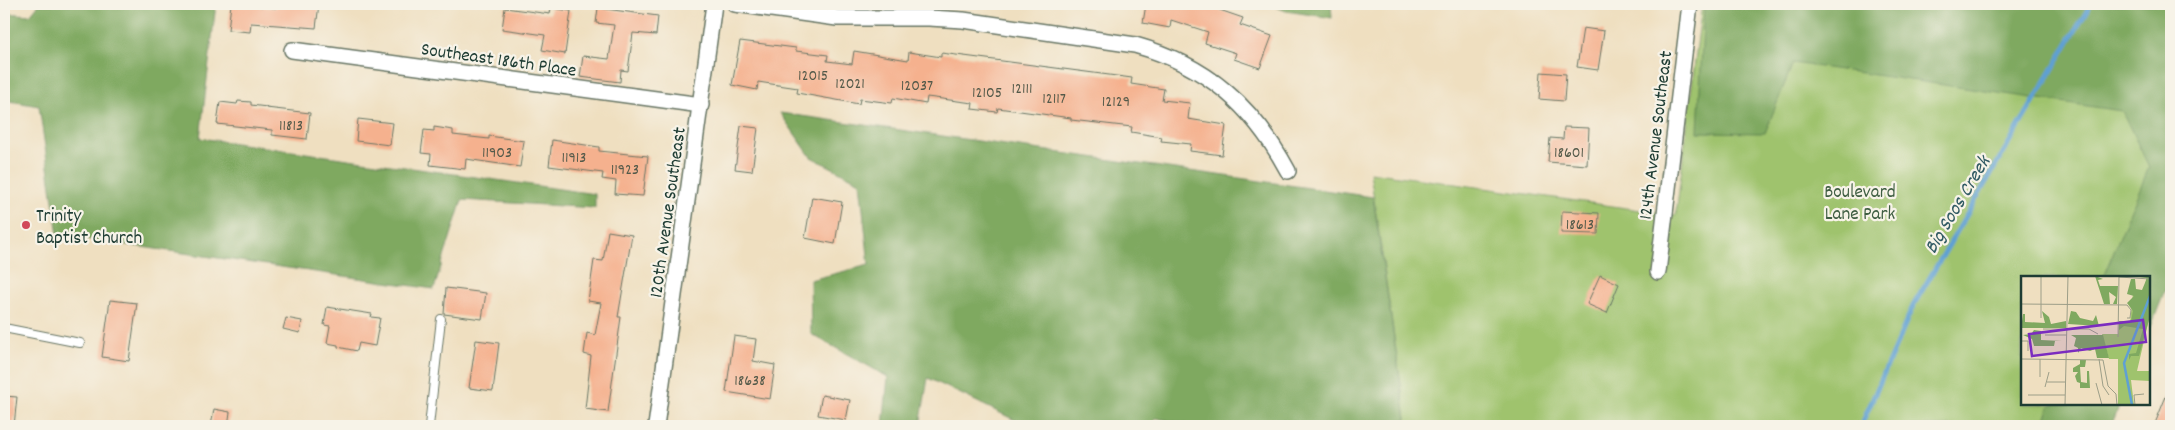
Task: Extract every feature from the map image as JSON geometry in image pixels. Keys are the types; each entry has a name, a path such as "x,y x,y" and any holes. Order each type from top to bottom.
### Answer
{"street":[{"name":"120th Avenue Southeast","path":"656,426 714,4"},
{"path":"735,4 837,18 963,20 1135,45 1162,52 1191,66 1216,82 1251,115 1274,144 1288,171"},
{"name":"124th Avenue Southeast","path":"1658,272 1690,4"},
{"name":"Southeast 186th Place","path":"292,50 701,105"}],"lane":[{"path":"429,426 441,319"},
{"path":"4,328 80,343"}],"green space":[{"path":"39,4 216,4 200,138 595,194 595,208 462,200 434,289 58,235 39,106 4,100 4,13 30,15"},
{"path":"1269,4 1331,4 1332,18 1286,11"},
{"name":"Boulevard Lane Park","path":"1702,4 2171,4 2149,276 2021,276 2021,405 2100,405 2090,426 1407,426 1370,172 1676,215"},
{"path":"1704,4 2171,4 2171,275 2150,329 2150,276 2103,276 2149,167 2122,111 1793,63 1765,133 1698,132"},
{"path":"780,113 1373,197 1407,426 1194,426 1156,418 1152,426 1027,426 928,378 920,426 883,426 888,377 811,334 810,280 869,265 860,182 811,157"},
{"path":"2051,405 2120,405 2111,426 2042,426"}],"building":[{"path":"231,4 276,8 276,4 319,4 316,28 251,23 250,32 228,30"},
{"path":"1146,4 1212,4 1211,7 1243,18 1240,25 1272,36 1260,68 1234,59 1236,53 1205,43 1208,32 1171,20 1170,28 1143,23"},
{"path":"505,8 550,14 551,8 571,11 565,54 542,50 545,35 502,29"},
{"path":"598,8 658,16 656,35 633,33 628,71 621,70 620,82 580,77 583,56 609,59 614,25 596,23"},
{"path":"1583,28 1604,31 1598,70 1577,67"},
{"path":"740,41 796,48 796,51 828,55 827,61 852,64 854,51 908,60 909,52 941,57 941,53 1132,78 1131,84 1164,89 1162,100 1190,103 1188,119 1226,125 1222,155 1190,151 1191,144 1161,141 1162,137 1131,132 1132,127 1071,120 1071,118 998,108 997,112 972,109 973,103 927,97 926,104 893,98 892,103 860,99 859,104 797,93 798,88 758,82 757,90 732,85"},
{"path":"1541,72 1566,74 1564,101 1539,99"},
{"path":"238,101 251,102 251,105 266,108 310,113 307,139 272,135 272,130 217,124 220,102 237,104"},
{"path":"358,119 393,123 390,145 356,141"},
{"path":"741,126 758,128 752,171 735,169"},
{"path":"434,127 453,130 453,135 489,139 489,136 524,141 520,167 466,159 465,169 430,165 431,154 421,153 424,130 434,131"},
{"path":"1564,127 1589,128 1587,165 1548,162 1550,138 1563,139"},
{"path":"552,140 599,147 599,151 648,156 643,196 615,194 616,181 602,179 603,173 549,166"},
{"path":"812,197 842,202 835,244 805,238"},
{"path":"1562,211 1599,213 1598,234 1561,233"},
{"path":"608,231 632,235 618,317 621,317 608,412 585,409 591,356 584,354 587,333 595,335 601,303 588,301 594,260 603,261"},
{"path":"1600,275 1619,284 1607,313 1587,304"},
{"path":"446,288 486,293 482,319 444,314"},
{"path":"110,300 137,303 129,361 102,357"},
{"path":"327,307 372,314 371,317 380,318 375,346 359,343 357,351 327,343 330,326 324,325"},
{"path":"286,318 302,321 300,333 283,329"},
{"path":"734,336 756,339 753,361 775,365 770,399 726,392"},
{"path":"476,340 499,343 493,391 469,388"},
{"path":"2171,384 2171,426 2154,426"},
{"path":"822,395 850,400 846,420 818,415"},
{"path":"4,396 17,397 14,426 4,426"},
{"path":"214,409 230,412 228,426 211,426"}],"waterway":[{"name":"Big Soos Creek","path":"1861,426 1913,306 2091,4"}],"place":[{"name":"Trinity Baptist Church","path":"26,225"}]}
